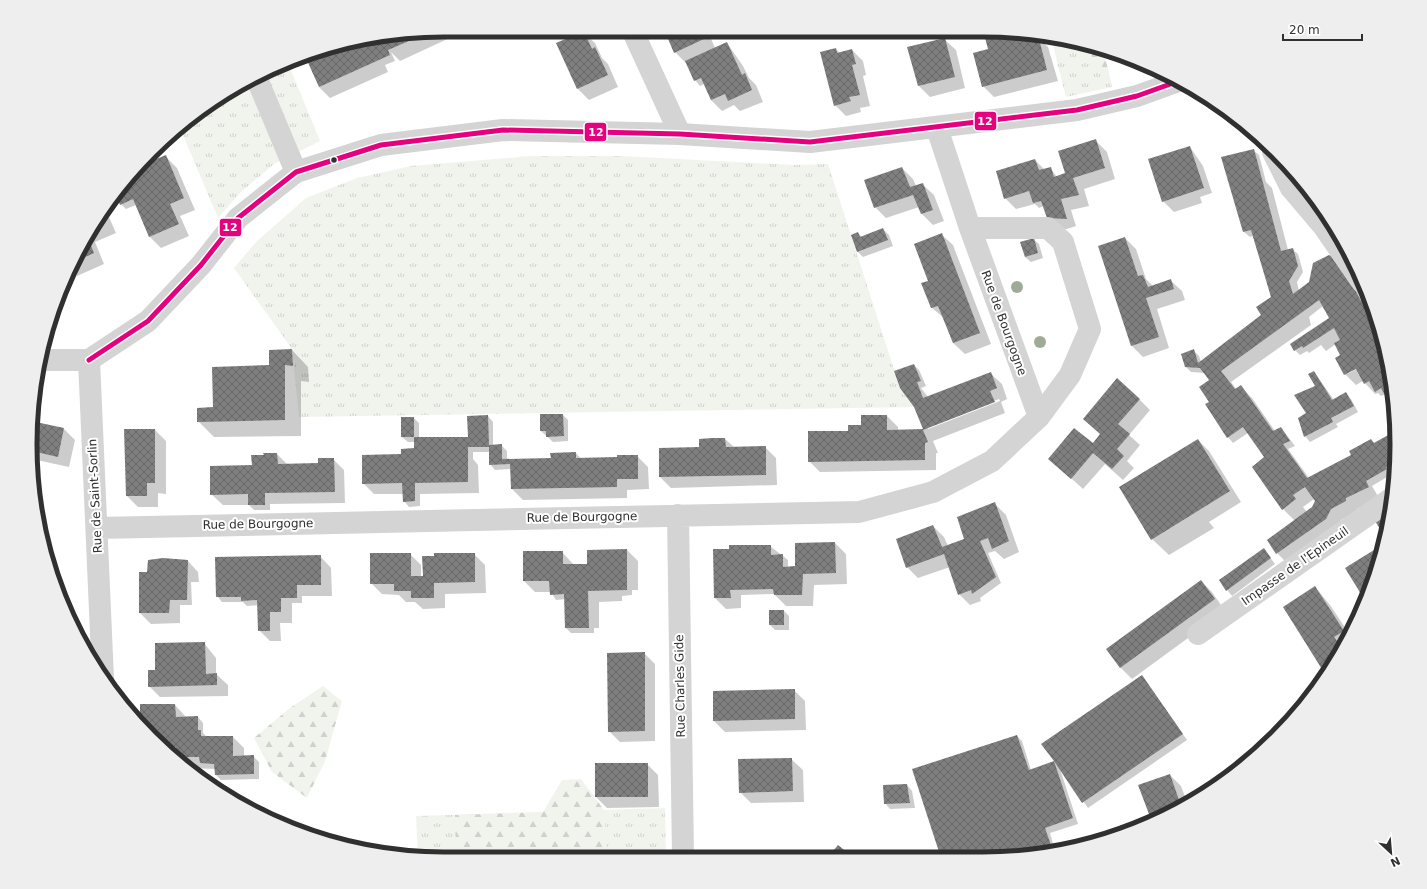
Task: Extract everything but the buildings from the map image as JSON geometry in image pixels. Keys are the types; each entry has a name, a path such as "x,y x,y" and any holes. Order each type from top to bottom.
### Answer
{"street":[{"path":"635,37 680,134"},
{"path":"258,82 296,172"},
{"path":"46,360 89,360 148,321 201,265 238,218 296,172 381,145 502,130 680,134 810,142 937,128 1077,110 1137,96 1171,84"},
{"name":"Rue de Bourgogne","path":"937,128 970,228 1039,417"},
{"path":"1280,166 1291,188 1324,227 1341,252"},
{"name":"Rue de Bourgogne","path":"97,528 859,512 933,492 992,461 1039,417 1070,375 1090,329 1063,242 1048,228 970,228"},
{"name":"Rue de Saint-Sorlin","path":"89,360 102,665"},
{"name":"Impasse de l'Epineuil","path":"1198,634 1386,502"},
{"name":"Rue Charles Gide","path":"678,515 682,852"}],"green space":[{"path":"1052,43 1105,56 1112,87 1066,97"},
{"path":"1090,52 1105,56 1112,87 1094,64"},
{"path":"290,68 320,141 274,164 241,192 218,218 182,133 196,121 241,92 264,79"},
{"path":"531,156 621,156 794,165 828,164 900,388 914,407 299,417 292,349 234,268 257,241 306,198 357,178 411,166"},
{"path":"323,686 342,701 325,761 307,798 272,772 254,738 290,708"},
{"path":"581,779 604,810 607,851 456,852 455,815 543,812 562,780"},
{"path":"665,808 666,852 418,851 416,816"}],"transit line":[{"name":"12","path":"89,360 148,321 201,265 238,218 296,172 381,145 503,130 680,134 810,142 1077,110 1137,96 1171,84"}]}
